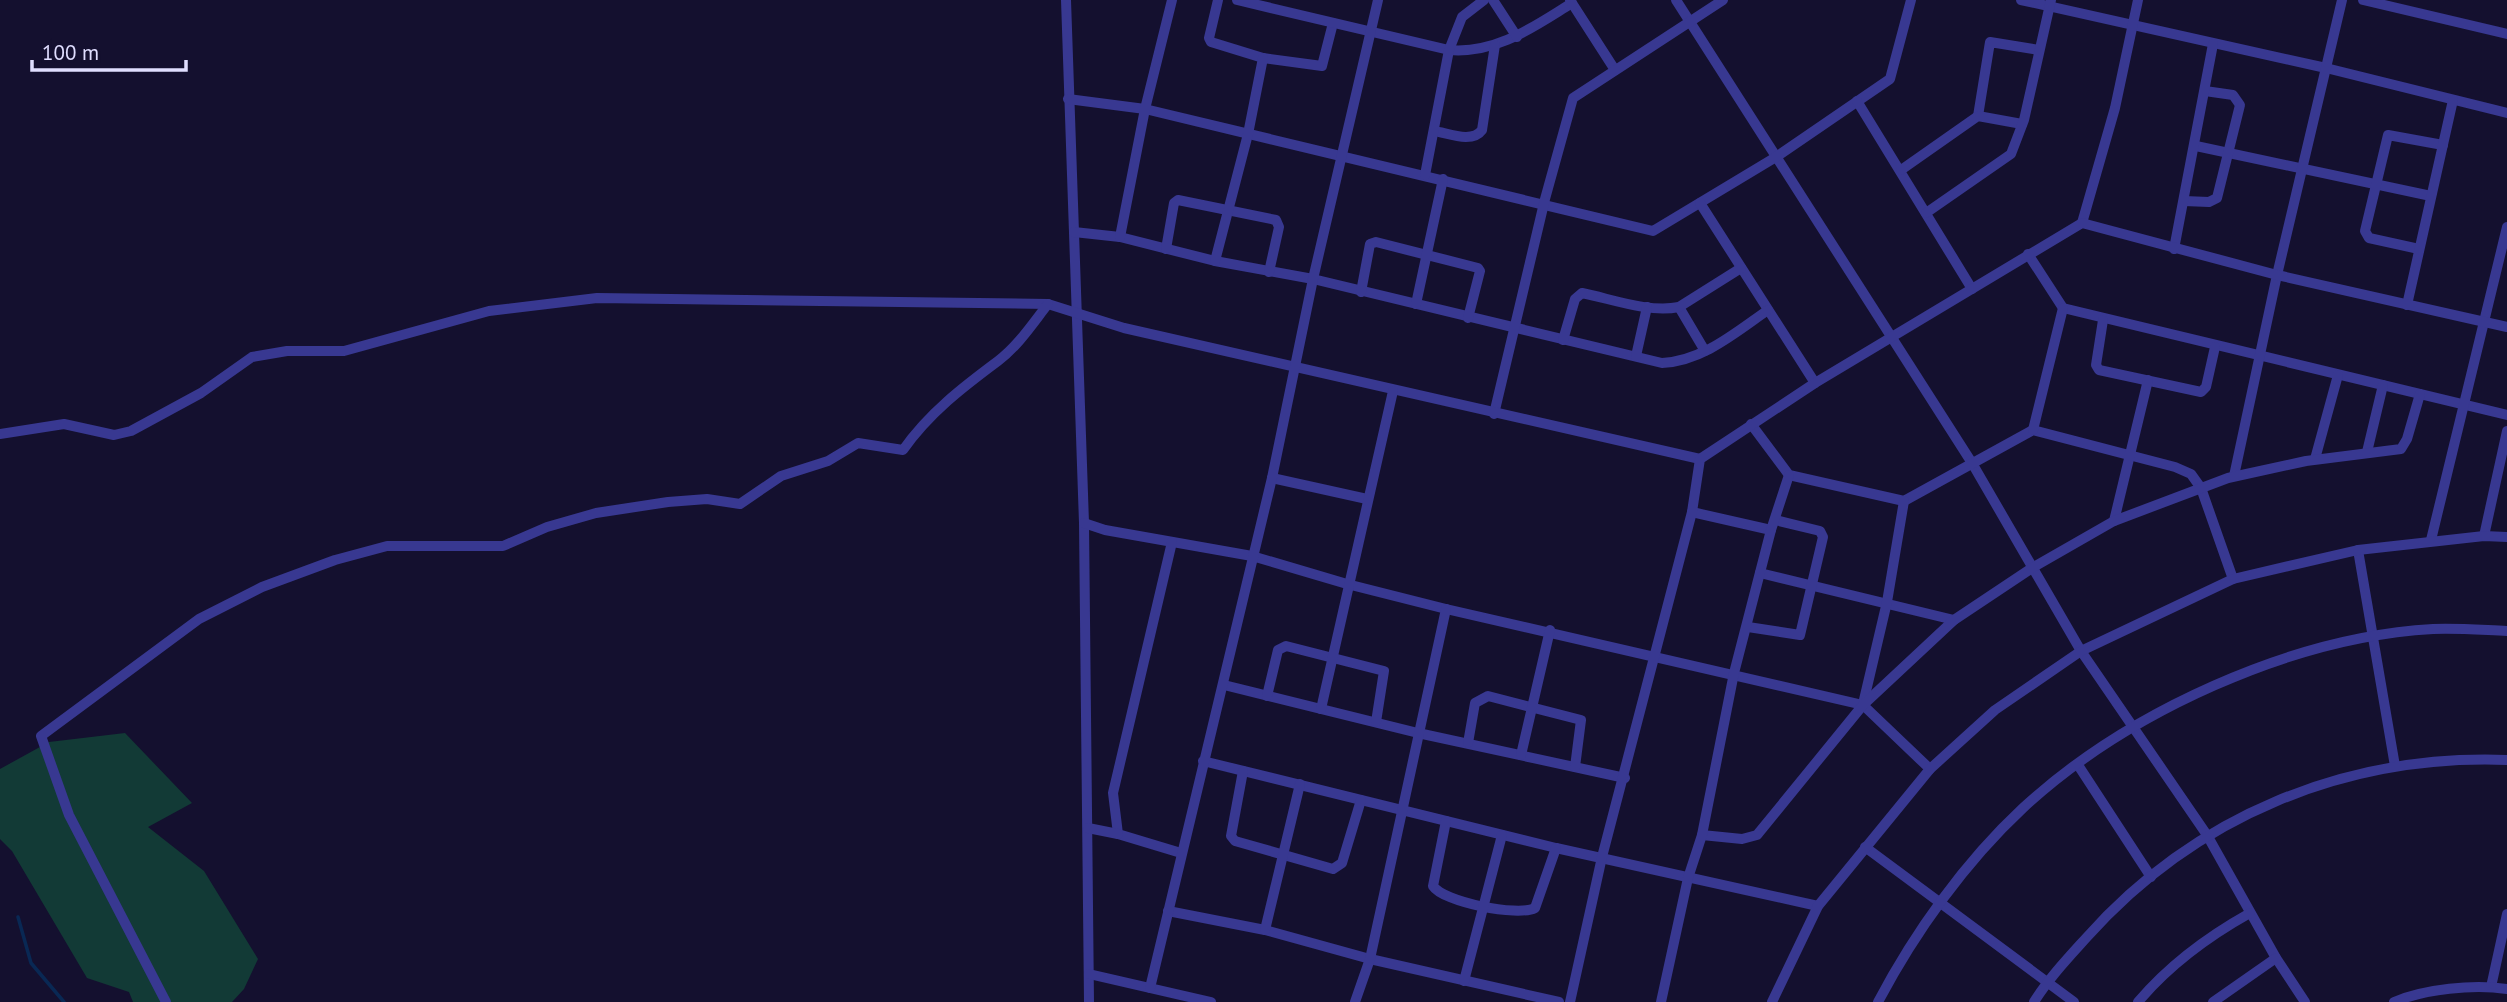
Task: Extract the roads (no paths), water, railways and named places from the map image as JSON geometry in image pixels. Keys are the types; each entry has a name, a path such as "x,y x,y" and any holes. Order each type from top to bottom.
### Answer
{"street":[{"path":"1066,0 1084,523 1089,1002"},
{"path":"1120,237 1145,109 1172,0"},
{"path":"1218,0 1209,38 1211,42 1263,58 1322,66 1333,23"},
{"path":"1237,0 1449,50 1473,52 1517,37 1571,1 1615,70"},
{"path":"1150,988 1272,478 1313,279 1378,0"},
{"path":"1425,175 1449,50 1462,17 1484,0"},
{"path":"1493,0 1517,37"},
{"path":"1676,0 1972,463 2081,651 2207,835 2276,958 2305,1002"},
{"path":"1494,414 1517,329 1544,204 1573,98 1723,0"},
{"path":"1068,99 1145,109 1653,231 1776,157 1893,75 1911,0"},
{"path":"2021,0 2050,4 2213,44 2326,68 2507,113"},
{"path":"0,434 64,425 114,435 131,431 201,393 253,357 287,351 344,351 363,348 489,311 571,300 597,298 1048,304 1124,328 1700,459 1815,383 2082,223 2115,108 2138,0"},
{"path":"2234,476 2277,275 2342,0"},
{"path":"2363,0 2507,34"},
{"path":"1926,213 2011,154 2022,124 2050,4"},
{"path":"1978,116 1990,42 2039,50"},
{"path":"2174,249 2196,146 2213,44"},
{"path":"1434,131 1471,137 1482,130 1495,45"},
{"path":"1215,261 1248,134 1263,58"},
{"path":"2184,201 2209,202 2217,198 2230,154 2239,101 2233,95 2205,91"},
{"path":"2407,304 2453,100"},
{"path":"1857,101 1972,289"},
{"path":"1900,170 1978,116 2022,124"},
{"path":"2419,249 2367,237 2365,231 2389,134 2443,145"},
{"path":"2196,146 2431,196"},
{"path":"1416,304 1443,179"},
{"path":"1166,249 1174,202 1182,199 1228,209 1276,220 1278,223 1269,272"},
{"path":"1700,203 1815,383"},
{"path":"2082,223 2277,275 2507,327"},
{"path":"2431,540 2485,322 2502,274 2507,227"},
{"path":"1074,232 1120,237 1215,261 1313,279 1563,340 1676,362 1705,351 1768,310"},
{"path":"1361,292 1373,243 1425,255 1479,269 1468,318"},
{"path":"2028,254 2063,309 2507,415"},
{"path":"1563,340 1575,299 1582,293 1647,307 1679,307 1741,268"},
{"path":"166,1002 69,815 41,736 199,619 262,587 335,560 406,545 503,546 547,527 596,513 668,502 707,499 740,504 781,476 828,461 858,443 903,450 918,428 1016,345 1048,304"},
{"path":"1636,356 1647,307"},
{"path":"1679,307 1705,351"},
{"path":"2033,430 2063,309"},
{"path":"2103,320 2096,368 2201,392 2206,387 2215,347"},
{"path":"2315,459 2338,375"},
{"path":"2114,521 2132,457 2148,380"},
{"path":"2367,452 2383,385"},
{"path":"1321,709 1393,391"},
{"path":"1702,835 1742,839 1757,835 1863,705 1954,620 2032,568 2114,521 2234,476 2315,459 2403,448 2420,394"},
{"path":"1751,424 1789,475 1904,500 2033,430 2187,471 2201,488 2233,579"},
{"path":"2484,536 2507,431"},
{"path":"1570,1002 1602,857 1625,778 1692,512 1700,459"},
{"path":"1661,1002 1688,878 1702,835 1734,673 1789,475"},
{"path":"1272,478 1367,499"},
{"path":"1863,705 1887,602 1904,500"},
{"path":"1692,512 1822,533 1812,586 1798,637 1748,627"},
{"path":"1084,523 1252,556 1348,584 1446,608 1550,630 1863,705 1930,769"},
{"path":"1772,1002 1818,906 1930,769 1995,710 2081,651 2233,579 2358,550 2431,540 2507,537"},
{"path":"1118,834 1113,793 1172,542"},
{"path":"2358,550 2395,766"},
{"path":"1760,573 1954,620"},
{"path":"1355,1002 1370,959 1446,608"},
{"path":"1878,1002 1907,952 1972,862 2024,808 2078,765 2134,729 2240,674 2332,645 2432,629 2507,631"},
{"path":"1521,755 1550,630"},
{"path":"1267,696 1281,647 1286,646 1332,660 1384,671 1376,722"},
{"path":"1224,685 1418,733 1625,778"},
{"path":"1468,743 1475,703 1480,697 1488,696 1581,720 1575,767"},
{"path":"2034,1002 2046,982 2115,906 2207,835 2277,799 2347,775 2395,766 2434,760 2507,760"},
{"path":"1203,761 1556,848 1818,906"},
{"path":"2078,765 2151,877"},
{"path":"1243,771 1231,836 1239,844 1334,869 1339,867 1361,800"},
{"path":"1265,930 1300,784"},
{"path":"1447,821 1433,886 1443,895 1485,907 1527,912 1535,908 1556,848"},
{"path":"1088,828 1181,853"},
{"path":"1464,981 1502,835"},
{"path":"1865,847 2074,1002"},
{"path":"1168,911 1265,930 1370,959 1559,1002"},
{"path":"2138,1002 2171,967 2210,935 2250,913"},
{"path":"2491,987 2507,914"},
{"path":"2213,1002 2276,958"},
{"path":"1089,974 1211,1002"},
{"path":"2393,1002 2409,996 2491,987 2507,989"}],"waterway":[{"path":"18,917 31,963 64,1002"}]}
